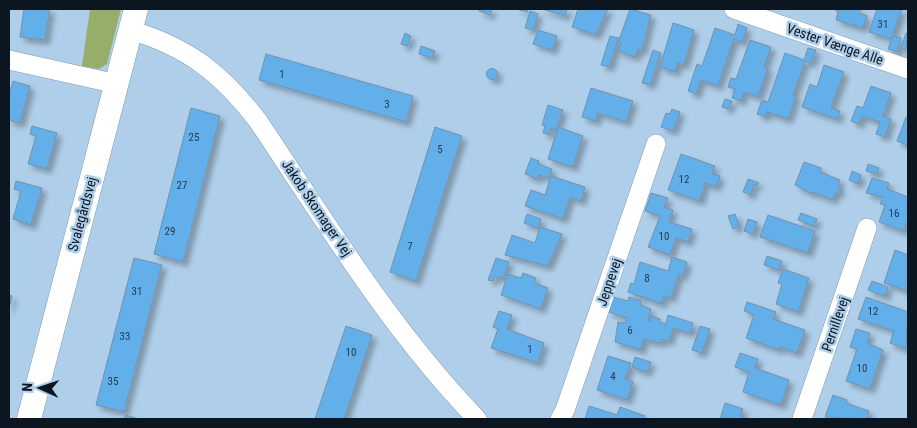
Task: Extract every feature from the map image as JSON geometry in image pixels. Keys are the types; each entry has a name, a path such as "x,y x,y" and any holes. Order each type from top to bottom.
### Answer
{"street":[{"name":"Vester Vænge Alle","path":"734,9 908,69"},
{"name":"Svalegårdsvej","path":"29,419 133,19"},
{"name":"Jakob Skomager Vej","path":"133,19 155,38 186,52 206,66 238,95 258,121 380,305 439,380 477,419"},
{"path":"9,60 116,84"},
{"name":"Jeppevej","path":"560,419 565,410 656,144"},
{"name":"Pernillevej","path":"802,419 867,228"}],"green space":[{"path":"90,9 121,9 107,64 99,69 82,66"}],"building":[{"path":"24,9 50,9 45,40 20,37"},
{"path":"480,9 492,9 490,15 479,11"},
{"path":"516,9 528,9 527,12"},
{"path":"542,9 567,9 565,16"},
{"path":"578,9 608,9 596,35 572,27"},
{"path":"630,9 651,15 642,51 638,49 635,57 618,51 621,43 618,43"},
{"path":"837,9 861,9 859,13 867,16 863,28 836,20"},
{"path":"877,9 902,9 891,39 869,32"},
{"path":"530,11 538,14 533,30 525,28"},
{"path":"673,23 694,30 684,65 678,63 675,72 660,67"},
{"path":"738,24 747,28 742,42 734,39 718,86 701,80 696,94 688,91 697,64 702,66 715,28 735,35"},
{"path":"538,30 557,36 552,50 533,44"},
{"path":"405,33 411,36 407,46 401,44"},
{"path":"906,33 908,34 906,50 901,48"},
{"path":"610,36 619,38 609,67 601,65"},
{"path":"893,36 901,38 897,52 888,49"},
{"path":"750,40 771,47 764,68 768,69 758,97 744,92 741,101 732,98 735,89 728,87 731,78 736,79"},
{"path":"421,46 435,51 432,58 419,54"},
{"path":"808,48 816,50 811,63 805,61 793,95 796,96 788,119 767,112 765,117 757,114 762,100 768,102 785,53 804,60"},
{"path":"653,50 661,53 650,85 642,83"},
{"path":"266,54 413,96 406,122 259,80"},
{"path":"824,65 844,72 831,108 840,111 837,119 802,107 810,84 817,87"},
{"path":"492,68 498,74 492,80 486,74"},
{"path":"13,81 30,86 20,123 9,120 9,95"},
{"path":"871,86 891,93 883,116 891,119 885,137 876,134 880,122 862,116 859,124 851,121 857,106 863,108"},
{"path":"591,88 633,101 626,122 598,113 596,121 582,117"},
{"path":"725,99 732,101 729,109 722,107"},
{"path":"548,105 563,110 556,130 551,128 549,135 543,133 545,126 542,125"},
{"path":"191,108 220,116 183,262 154,254"},
{"path":"672,109 680,112 673,131 661,127 666,113 670,114"},
{"path":"906,117 908,118 908,145 897,141"},
{"path":"32,126 57,133 47,169 28,164 36,136 30,134"},
{"path":"435,127 462,136 416,281 390,272"},
{"path":"558,127 583,136 573,167 548,159"},
{"path":"681,154 715,166 712,174 720,176 716,187 705,183 700,201 668,190"},
{"path":"531,158 539,161 538,164 552,169 549,178 539,175 537,179 525,174"},
{"path":"804,162 821,168 820,172 840,180 838,185 841,191 835,194 833,200 812,192 812,194 795,185"},
{"path":"868,164 879,168 877,174 866,171"},
{"path":"852,171 861,175 858,184 849,180"},
{"path":"551,176 585,187 581,201 570,197 563,219 525,206 531,190 545,195"},
{"path":"872,178 889,183 887,189 908,197 908,218 903,231 879,222 885,205 880,204 883,197 866,193"},
{"path":"748,179 759,183 756,186 754,184 751,195 743,192"},
{"path":"16,181 42,188 31,225 13,219 21,191 14,189"},
{"path":"651,193 668,198 664,207 673,210 669,222 692,229 688,242 676,238 670,255 648,247 660,216 645,211"},
{"path":"801,213 817,219 814,226 798,220"},
{"path":"527,214 541,219 538,228 524,223"},
{"path":"735,214 739,226 733,229 728,216"},
{"path":"768,215 815,231 808,253 760,237"},
{"path":"748,219 757,222 753,234 744,231"},
{"path":"540,227 562,234 548,266 505,255 512,235 535,243"},
{"path":"895,250 908,255 907,291 884,283"},
{"path":"767,256 782,261 779,270 764,265"},
{"path":"672,257 687,262 683,276 679,274 671,298 664,296 662,304 628,292 631,283 634,284 640,262 668,271"},
{"path":"134,258 162,265 124,412 96,405"},
{"path":"496,258 509,262 503,279 495,276 493,281 488,280"},
{"path":"783,269 809,278 798,312 776,304 782,284 778,283"},
{"path":"523,273 536,278 534,283 548,288 541,309 501,295 508,274 521,278"},
{"path":"872,281 888,287 885,296 868,290"},
{"path":"9,295 12,296 9,309"},
{"path":"613,297 628,301 629,297 641,301 640,305 651,309 648,320 650,321 651,316 660,319 659,322 666,324 668,315 693,323 690,333 673,328 669,341 662,339 661,343 644,339 641,350 615,342 618,322 625,323 627,318 609,312"},
{"path":"866,297 908,312 906,349 890,343 894,331 858,319"},
{"path":"747,302 776,312 773,319 805,330 797,353 780,347 779,350 746,338 754,315 744,311"},
{"path":"499,311 512,315 507,329 544,343 538,363 491,348 498,329 493,327"},
{"path":"346,326 372,335 344,419 315,419"},
{"path":"700,326 710,329 702,353 692,350"},
{"path":"856,329 870,333 867,343 883,350 870,389 846,381 857,349 850,347"},
{"path":"740,353 758,359 755,368 789,380 781,405 743,392 749,372 735,367"},
{"path":"608,356 631,363 625,379 633,382 627,400 597,390"},
{"path":"635,357 651,362 647,372 632,367"},
{"path":"833,395 847,400 846,403 869,411 866,419 825,417"},
{"path":"725,403 743,409 740,416 750,419 720,419"},
{"path":"589,406 617,415 620,407 645,416 643,419 585,419"},
{"path":"126,415 138,419 125,419"}]}
